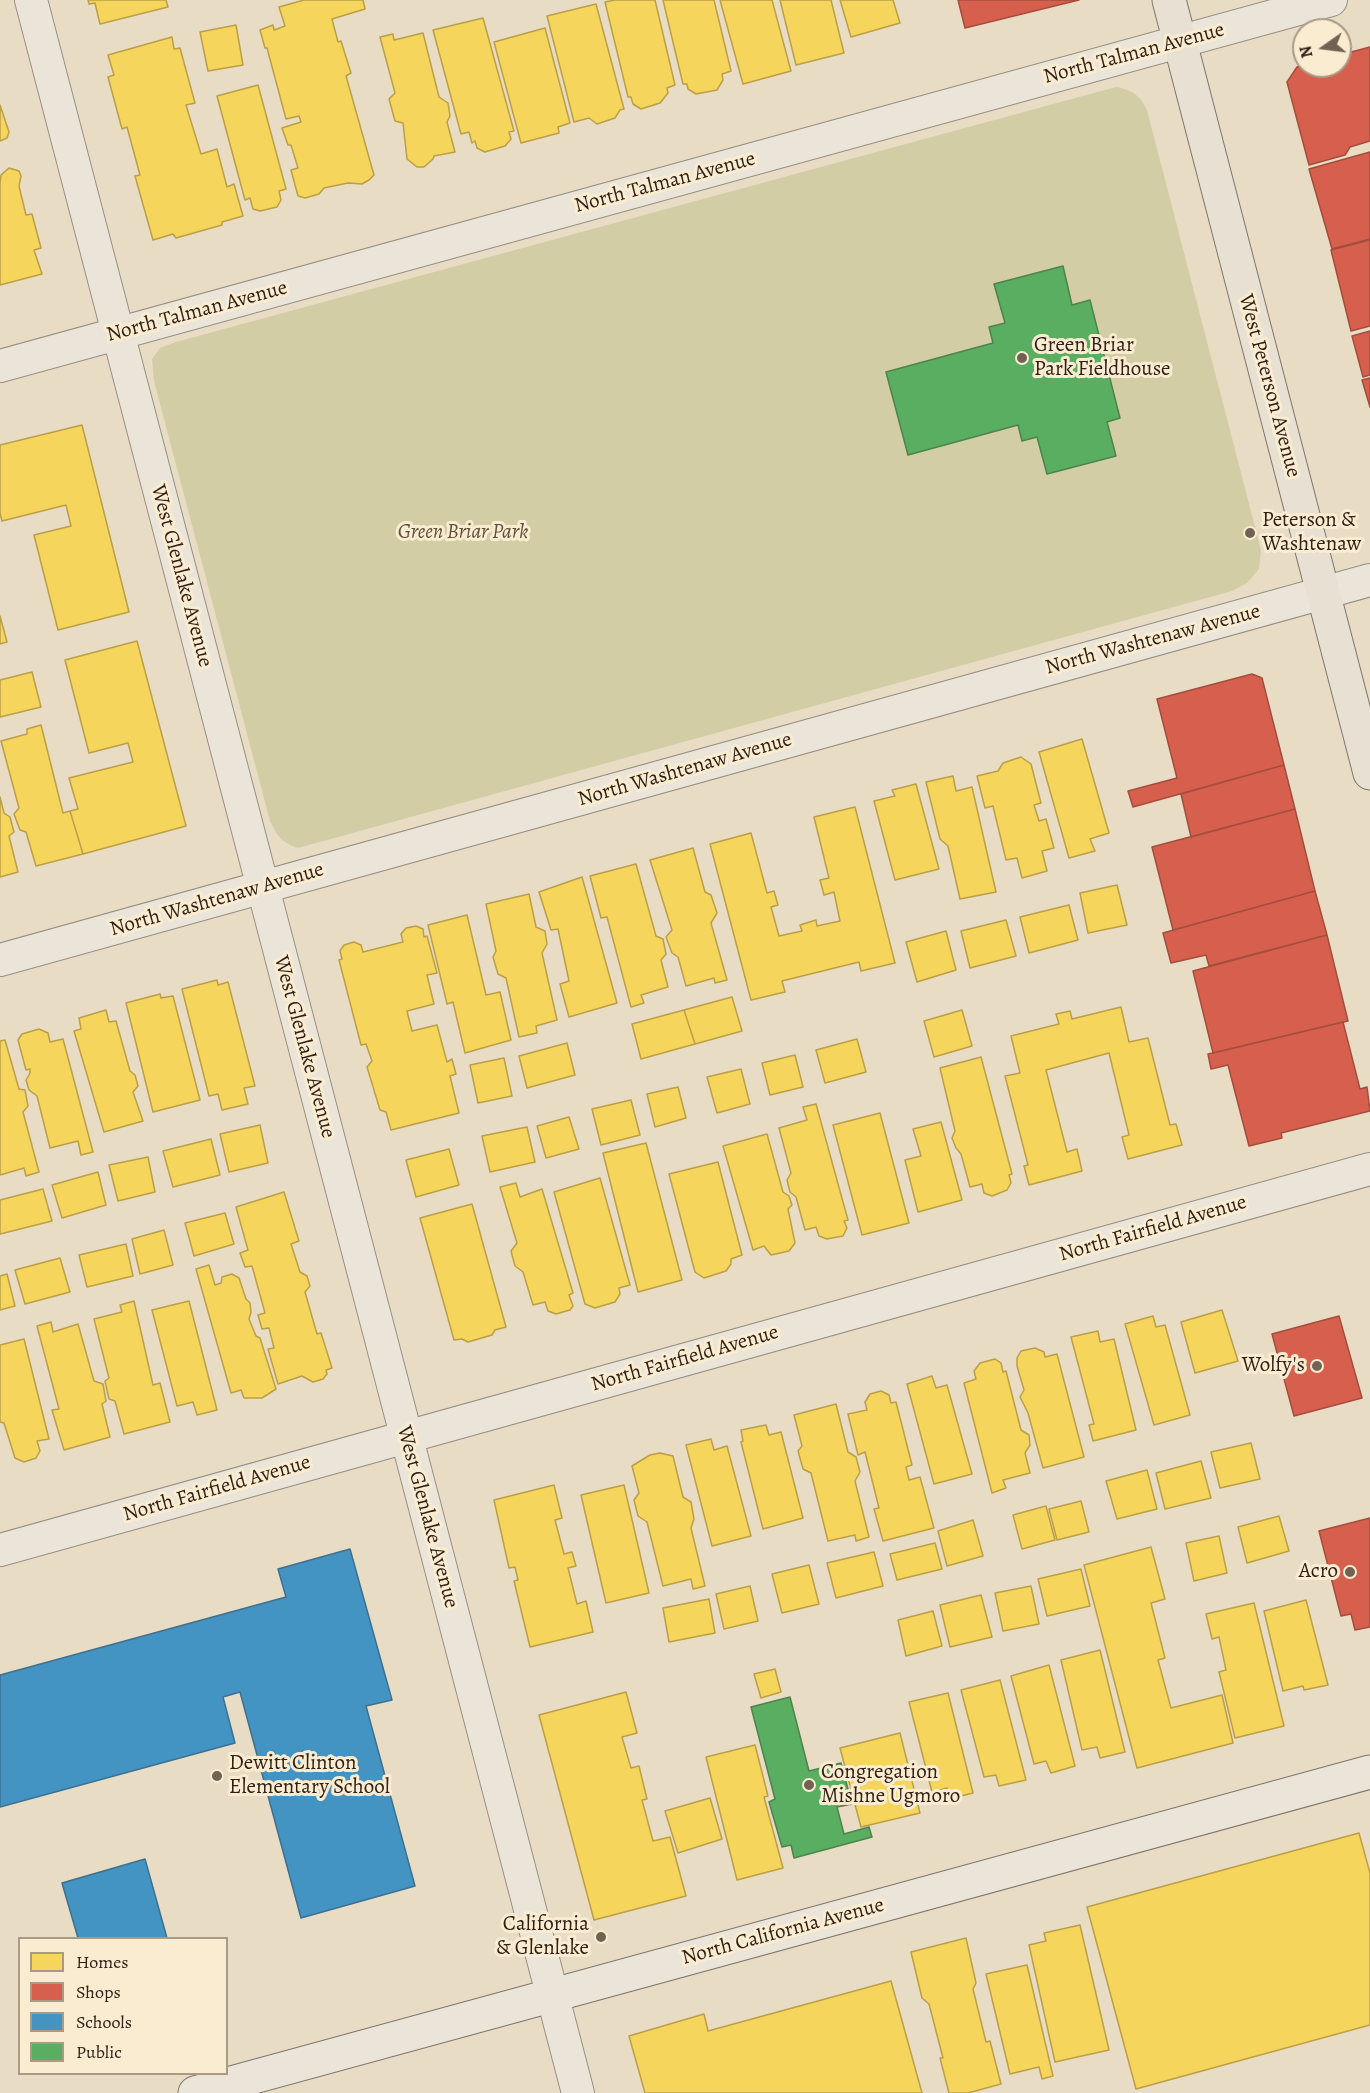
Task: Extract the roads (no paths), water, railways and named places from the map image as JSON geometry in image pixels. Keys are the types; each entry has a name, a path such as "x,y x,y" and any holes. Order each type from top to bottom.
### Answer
{"main road":[{"name":"West Peterson Avenue","path":"1169,0 1370,773"},
{"name":"North California Avenue","path":"195,2093 1370,1772"}],"street":[{"name":"West Glenlake Avenue","path":"31,0 578,2093"},
{"name":"North Talman Avenue","path":"0,366 1331,0"},
{"name":"North Washtenaw Avenue","path":"0,960 1370,580"},
{"name":"North Fairfield Avenue","path":"0,1550 1370,1169"}],"place":[{"name":"Green Briar Park Fieldhouse","path":"1022,358"},
{"name":"Peterson & Washtenaw","path":"1250,533"},
{"name":"Wolfy's","path":"1317,1366"},
{"name":"Acro","path":"1350,1572"},
{"name":"Dewitt Clinton Elementary School","path":"217,1776"},
{"name":"Congregation Mishne Ugmoro","path":"809,1785"},
{"name":"California & Glenlake","path":"601,1937"}],"park label":[{"name":"Green Briar Park","path":"463,533"}]}
